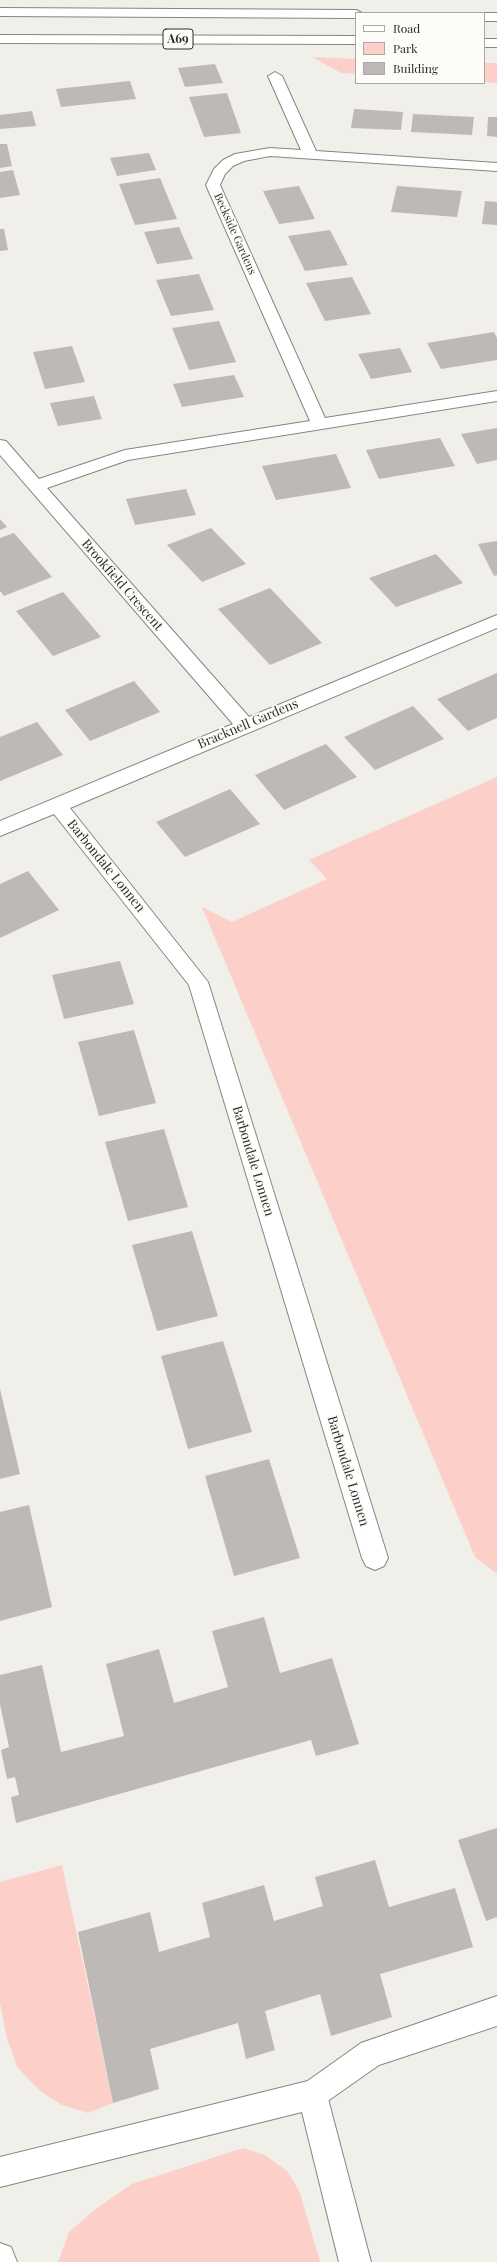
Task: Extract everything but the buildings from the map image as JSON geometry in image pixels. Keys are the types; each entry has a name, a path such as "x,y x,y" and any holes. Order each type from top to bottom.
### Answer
{"main road":[{"name":"A69","path":"0,12 355,14"},
{"path":"485,17 497,17"},
{"name":"A69","path":"0,39 355,40"},
{"path":"485,43 497,43"},
{"path":"275,76 310,154"},
{"name":"Beckside Gardens","path":"320,424 213,185 219,172 228,163 240,157 270,152 497,167"},
{"path":"36,486 125,455 497,396"},
{"name":"Brookfield Crescent","path":"0,446 245,725"},
{"name":"Bracknell Gardens","path":"0,829 245,725 497,621"},
{"name":"Barbondale Lonnen","path":"57,805 198,982 375,1558"},
{"path":"0,2172 312,2095 371,2053 497,2011"},
{"path":"312,2095 354,2262"},
{"path":"0,2258 1,2262"}],"green space":[{"path":"312,57 355,59 355,74 341,73"},
{"path":"485,63 497,63 497,83 485,82"},
{"path":"497,777 497,1574 475,1557 202,907 232,922 327,879 309,860"},
{"path":"62,1865 113,2103 88,2113 62,2105 40,2091 17,2067 6,2035 0,2003 0,1882"},
{"path":"243,2148 265,2155 288,2172 300,2193 320,2262 58,2262 69,2232 97,2208 132,2184"}]}
